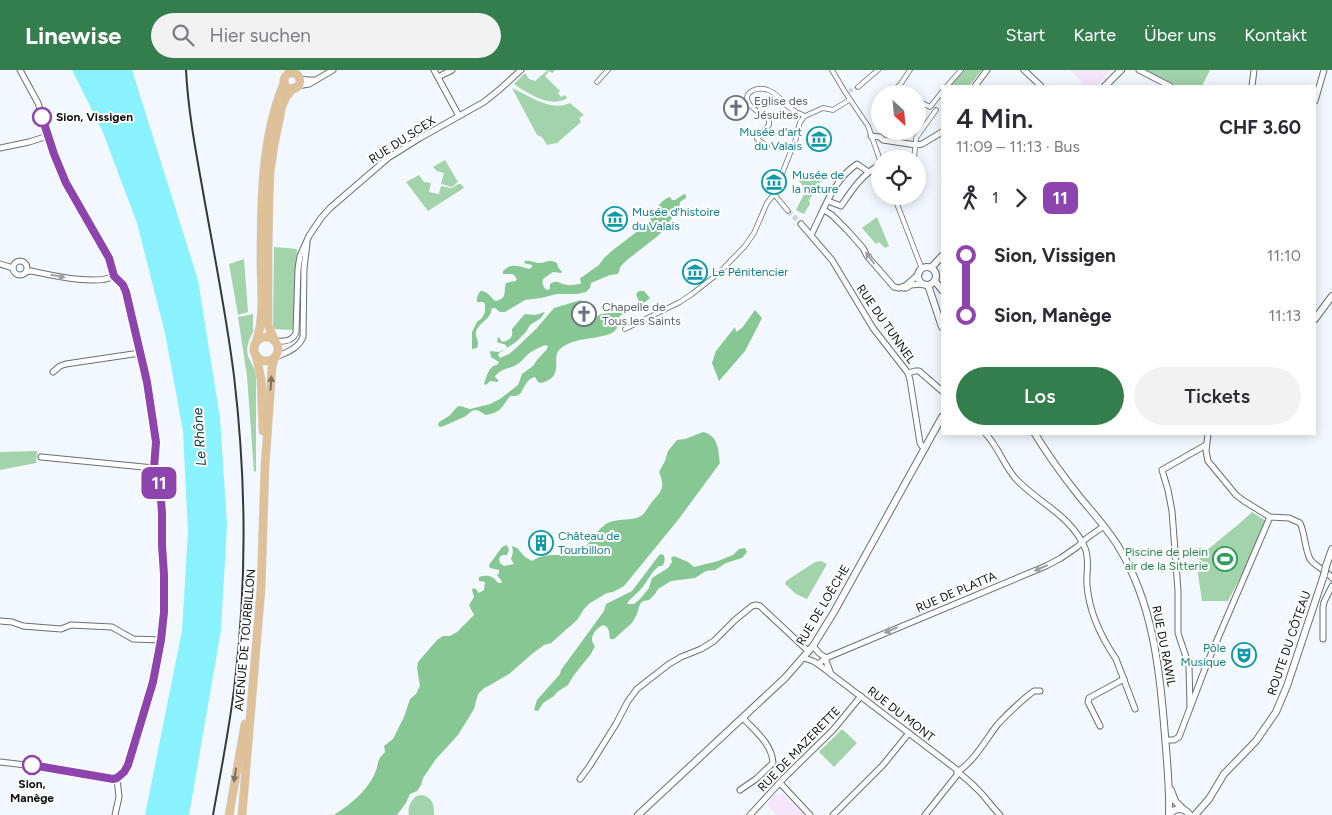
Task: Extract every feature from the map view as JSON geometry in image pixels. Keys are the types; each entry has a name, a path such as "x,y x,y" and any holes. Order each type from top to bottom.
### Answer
{"main road":[{"path":"288,72 293,73 297,80 282,106 270,173 268,316 269,330 279,350 275,358 265,362 260,360 254,350 261,321 263,185 271,131 284,78 288,72"},
{"path":"284,83 288,87 297,80"},
{"path":"256,342 264,337 275,340"},
{"name":"AVENUE DE TOURBILLON","path":"256,355 261,379 265,466"},
{"name":"AVENUE DE TOURBILLON","path":"242,815 262,579 265,466 272,367 275,358"},
{"path":"229,815 254,675"}],"street":[{"path":"0,762 113,779 124,772 134,747 153,682 161,640 164,584 160,487 154,468 155,433 148,388 126,292 123,285 114,276 109,258 66,183 38,103 20,70"},
{"path":"297,80 307,85 333,70"},
{"path":"434,70 459,116"},
{"path":"438,77 452,70"},
{"name":"RUE DU SCEX","path":"275,340 284,342 291,340 296,333 299,260 303,247 315,226 326,213 377,167 410,144 493,96 520,70"},
{"path":"597,82 608,70"},
{"path":"900,85 910,70"},
{"path":"948,85 961,70"},
{"path":"976,85 987,70"},
{"path":"1024,70 1040,85"},
{"path":"1107,85 1121,70"},
{"path":"1139,70 1168,85"},
{"path":"1252,85 1254,70"},
{"path":"1316,98 1324,70"},
{"path":"833,71 847,92 849,100 863,118 871,136"},
{"path":"858,87 875,71"},
{"path":"767,146 757,139 769,125 769,120 749,104 748,94 751,91 757,88 769,90 785,104 805,116"},
{"path":"926,105 930,107 941,93"},
{"path":"625,329 680,302 720,272 745,246 754,233 766,203 774,194 794,144 800,122 805,116 823,108 833,110 849,100"},
{"path":"915,150 916,138 936,110"},
{"path":"883,140 916,145 922,144 941,133"},
{"path":"0,148 48,136"},
{"path":"811,235 824,210 828,201 832,193 849,169 857,164 869,172 858,182 841,206 828,201"},
{"path":"774,194 788,210"},
{"path":"897,205 920,272 920,280 926,284 941,324"},
{"path":"824,210 847,230 894,287 904,286"},
{"name":"RUE DU TUNNEL","path":"801,224 832,260 873,328 908,374 920,442 925,448"},
{"name":"RUE DU SCEX","path":"275,358 294,348 303,337 304,268 308,240"},
{"path":"935,281 911,285 899,292 925,268 931,268 941,257"},
{"path":"13,268 15,264 21,262 26,266 26,272"},
{"path":"0,264 13,268 18,275 31,271 90,280 108,279 114,276"},
{"path":"931,268 936,275 935,281 941,289"},
{"path":"1316,318 1332,296"},
{"path":"54,372 60,366 66,364 140,353"},
{"path":"908,374 915,371 919,372 941,390"},
{"name":"RUE DE LOÈCHE","path":"638,815 785,678 811,649 834,612 941,419"},
{"path":"987,435 1015,477 1066,520 1082,543 1086,551 1087,585 1092,613 1116,659 1135,709"},
{"name":"RUE DU RAWIL","path":"1036,435 1066,479 1118,546 1138,586 1158,664 1164,711 1169,815"},
{"path":"1208,435 1206,451 1208,461 1236,495 1270,517 1289,518 1300,523 1310,559 1332,578"},
{"path":"1190,707 1189,666 1178,634 1178,591 1172,511 1162,470 1206,445"},
{"path":"41,457 154,468"},
{"path":"1166,740 1174,740 1179,737 1270,517"},
{"name":"RUE DE PLATTA","path":"818,664 826,658 1046,566 1061,558 1104,526"},
{"name":"ROUTE DU CÔTEAU","path":"1195,815 1224,774 1256,741 1276,712 1288,686 1332,549"},
{"path":"1323,639 1322,607 1332,586"},
{"path":"580,779 616,724 628,701 638,689 662,668 714,641 752,606 760,606 811,649 826,658 831,674"},
{"path":"0,621 12,622 23,626 61,629 71,625 112,627 133,639 161,640"},
{"name":"RUE DU MONT","path":"804,658 818,664 956,769 957,772 976,787 1000,815"},
{"path":"1100,726 1088,702 1089,698 1124,679"},
{"path":"925,815 957,775 957,772 966,766 998,724 1030,694 1034,691 1040,691"},
{"name":"RUE DE MAZERETTE","path":"750,815 833,730 860,696"},
{"path":"740,790 756,780 773,763 773,758 765,742 743,718"},
{"path":"833,815 884,766 909,733"},
{"name":"RUE DU RAWIL","path":"1168,776 1173,798 1186,811"},
{"path":"115,815 119,797 117,778"},
{"path":"780,783 810,815"},
{"path":"1169,815 1175,810 1186,811 1200,808"}],"shaded area":[{"path":"1070,70 1111,70 1097,85 1085,85"},
{"path":"783,793 806,815 777,815 766,804 777,794 780,796"}],"green space":[{"path":"548,70 555,70 552,73 549,71 545,76 560,91 558,93 561,97 565,95 567,98 561,101 547,101 514,84 525,73 529,79 535,81"},
{"path":"964,70 982,70 970,85 951,85"},
{"path":"1146,70 1210,70 1202,85 1174,85"},
{"path":"512,88 540,102 555,106 570,103 584,115 579,118 581,122 557,143 547,145 542,137 537,135"},
{"path":"445,160 458,182 452,187 441,184 444,173 437,171 433,167"},
{"path":"419,175 424,182 431,183 429,192 439,194 441,186 452,188 458,184 461,184 464,188 428,211 406,182"},
{"path":"811,176 815,180 817,178 821,181 809,200 810,204 804,214 796,210 804,194 802,184 799,181 803,178 808,181"},
{"path":"684,194 686,198 680,202 679,209 659,235 627,260 620,267 618,274 610,275 591,283 590,288 586,292 557,294 525,300 505,312 492,308 490,315 477,329 478,345 477,348 472,349 472,332 485,312 485,304 477,302 477,297 480,291 487,293 496,301 504,296 506,283 517,280 512,274 503,274 506,268 515,266 529,269 532,265 524,263 525,261 540,263 551,261 557,263 562,272 553,272 543,279 543,286 547,290 550,289 550,284 555,282 568,285 580,284 580,278 599,265 613,250 647,224 662,202 670,197 672,200 675,200"},
{"path":"877,217 889,246 885,248 879,242 876,244 862,228"},
{"path":"274,247 297,249 293,330 273,329"},
{"path":"244,259 248,312 238,315 229,264"},
{"path":"639,291 644,291 650,298 631,312 620,316 616,330 612,333 565,345 557,353 555,372 549,380 541,383 535,377 530,380 520,394 510,396 498,411 486,415 475,410 447,425 438,426 439,422 449,416 457,407 470,409 490,404 500,399 518,385 522,374 533,366 548,346 545,345 534,350 518,364 501,371 495,376 498,382 490,381 486,385 484,384 492,367 499,362 491,357 490,351 499,352 506,349 499,353 500,358 515,349 554,308 581,300 583,305 576,314 577,321 586,323 601,314 611,313 638,303 636,294"},
{"path":"755,310 762,318 745,351 719,381 712,363 716,351 735,327 736,332 742,328"},
{"path":"545,312 541,318 530,325 516,342 507,348 506,345 497,342 499,337 504,342 510,339 512,329 525,314 535,315"},
{"path":"253,314 253,332 247,349 248,356 256,373 256,471 254,472 247,376 238,317"},
{"path":"703,432 715,440 720,463 678,520 624,586 590,603 577,620 551,643 544,645 509,674 478,694 474,709 458,735 436,759 417,791 410,794 397,815 334,815 358,797 372,779 379,760 385,752 384,746 393,739 404,717 410,699 416,694 420,686 418,662 437,640 457,632 474,615 469,605 474,597 472,590 473,588 476,589 479,593 484,590 485,582 479,581 479,577 490,576 498,583 502,583 497,575 499,570 490,568 489,565 502,547 507,545 509,550 507,555 502,555 499,558 500,563 504,566 514,564 511,559 512,546 532,561 546,556 571,556 580,553 606,524 642,515 661,491 662,483 659,472 668,451 677,440"},
{"path":"37,451 36,463 0,470 0,452"},
{"name":"Piscine de plein air de la Sitterie","path":"1252,512 1266,521 1228,601 1202,601 1197,567 1201,555"},
{"path":"745,548 747,552 742,558 726,563 715,570 706,571 695,578 671,581 658,589 649,600 643,601 640,604 632,623 614,639 610,639 607,627 603,625 600,627 592,637 595,646 591,654 568,685 543,703 538,711 534,710 537,700 560,674 604,611 606,604 632,591 660,554 664,555 663,565 653,572 644,586 627,604 634,604 640,599 649,588 652,578 668,568 672,562 671,558 674,556 694,567 718,561 733,555 739,549"},
{"path":"821,561 827,564 807,599 796,594 785,584 786,581 815,562"},
{"path":"842,729 857,743 834,767 819,752"},
{"path":"423,795 432,802 434,815 409,815 409,807 413,800 416,796"}],"water":[{"name":"Le Rhône","path":"72,70 132,70 198,280 220,418 227,524 221,630 189,815 145,815 182,631 188,532 183,431 165,333 137,223 102,130"}],"tunnel":[{"path":"849,91 858,87"},
{"path":"788,211 801,224"}],"railway":[{"path":"186,70 194,142 231,352 238,414 243,490 244,529 239,643 231,715 213,815"}],"bus line":[{"name":"11","path":"32,765 113,779 124,772 134,747 155,673 161,640 164,594 162,503 160,487 154,468 156,442 153,414 126,292 123,285 114,276 109,258 66,183 42,117"}],"place":[{"name":"Eglise des Jésuites","path":"736,108"},
{"name":"Sion, Vissigen","path":"42,117"},
{"name":"Musée d'art du Valais","path":"819,139"},
{"name":"Musée de la nature","path":"774,182"},
{"name":"Musée d'histoire du Valais","path":"615,219"},
{"name":"Le Pénitencier","path":"695,272"},
{"name":"Chapelle de Tous les Saints","path":"584,314"},
{"name":"Château de Tourbillon","path":"541,543"},
{"name":"Piscine de plein air de la Sitterie","path":"1225,559"},
{"name":"Pôle Musique","path":"1244,655"},
{"name":"Sion, Manège","path":"32,765"}]}
